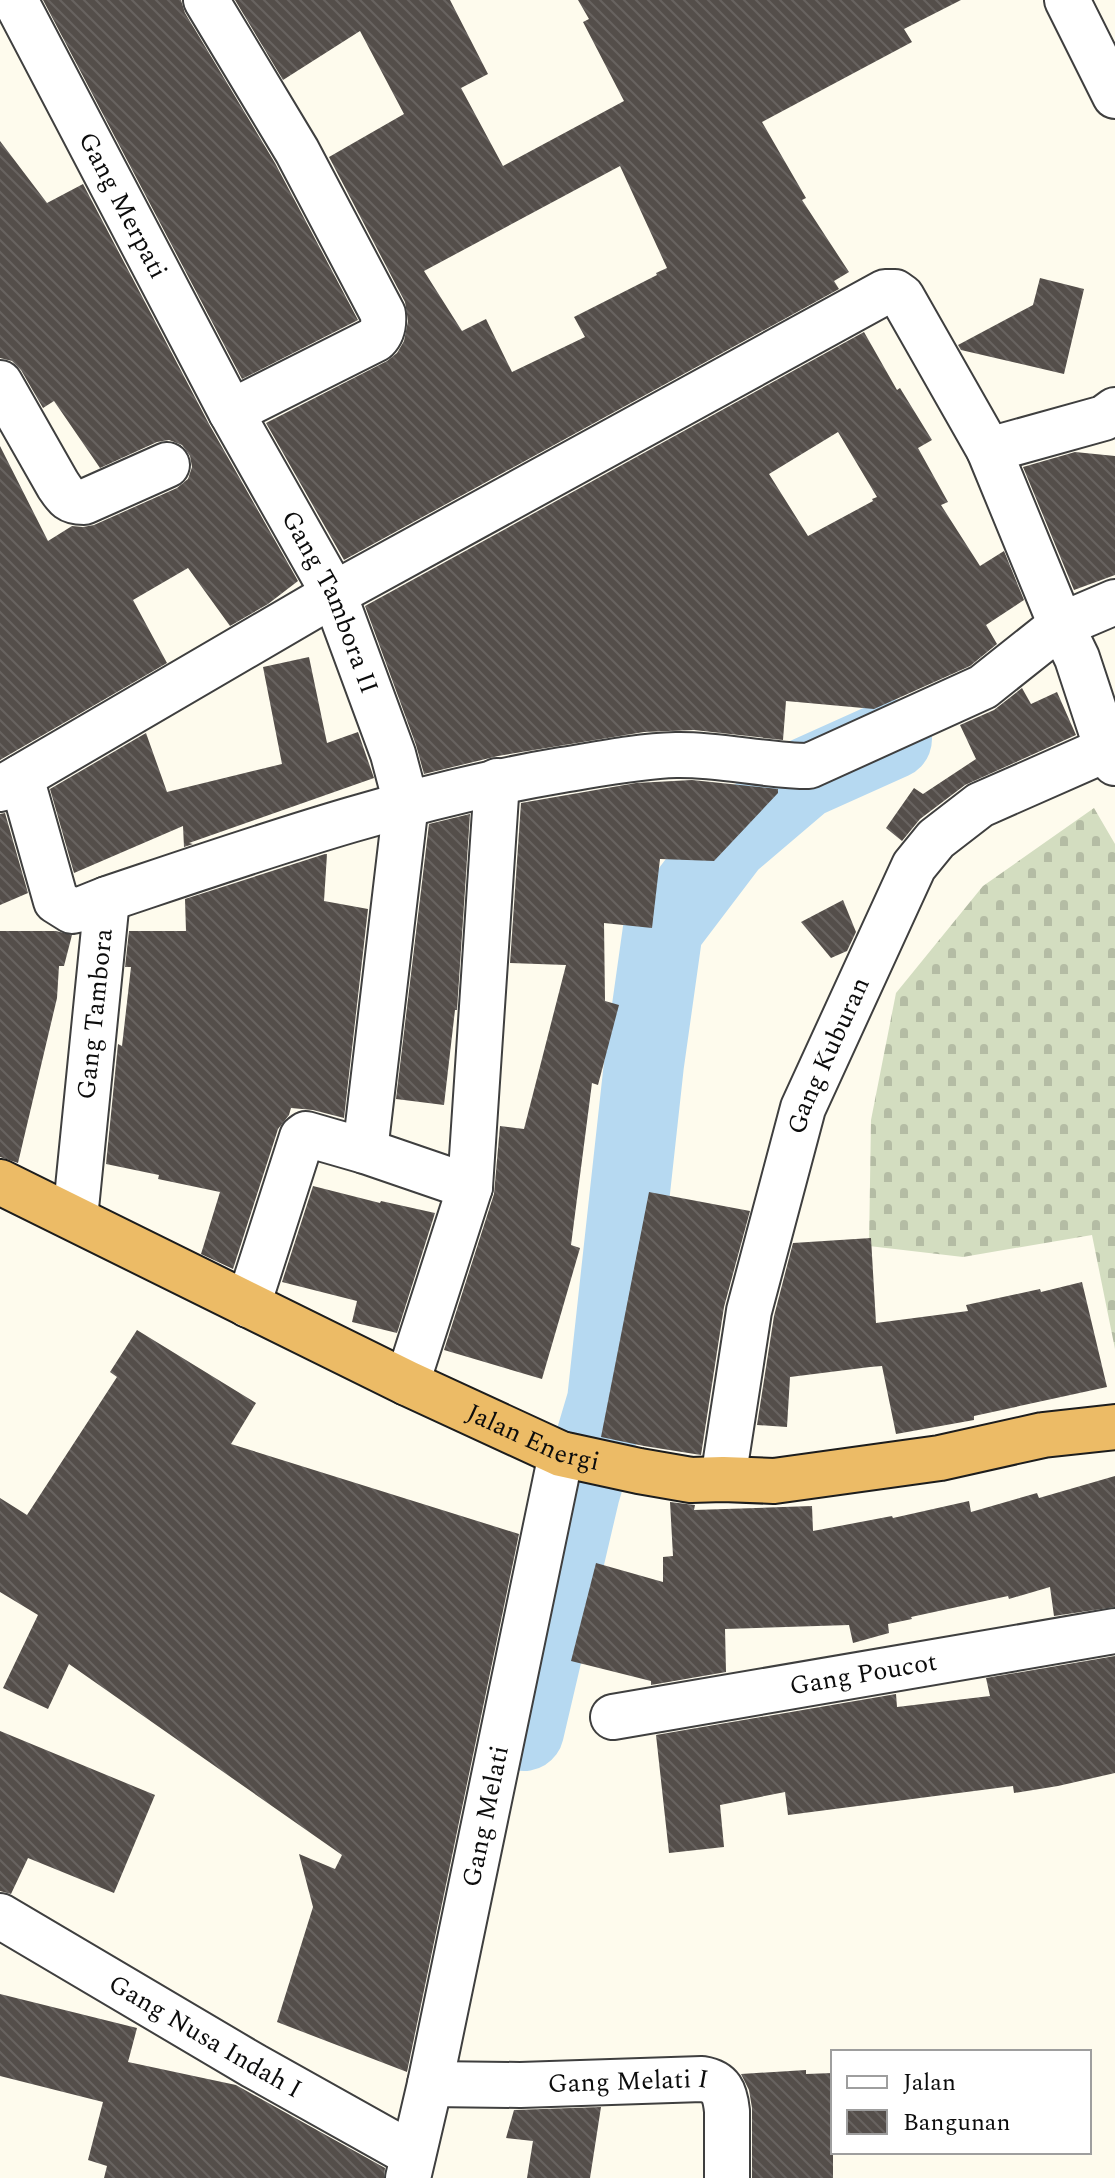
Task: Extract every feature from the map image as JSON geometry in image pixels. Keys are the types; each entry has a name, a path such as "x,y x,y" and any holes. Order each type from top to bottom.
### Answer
{"highway":[{"name":"Jalan Energi","path":"0,1182 407,1383 566,1455 691,1480 774,1481 940,1458 1043,1435 1115,1427"}],"street":[{"name":"Gang Merpati","path":"15,0 231,412"},
{"path":"206,0 297,151 383,314 384,324 376,339 231,412"},
{"path":"1067,0 1115,96"},
{"path":"10,783 334,594 885,292 895,292 902,297 989,450 1069,641 1111,756"},
{"path":"0,383 58,485 73,502 84,502 167,465"},
{"path":"989,450 1104,418 1115,411"},
{"name":"Gang Tambora II","path":"231,412 334,594 393,754 406,803"},
{"path":"107,899 406,803 497,781 618,761 677,755 809,766 983,687 1069,641 1115,602"},
{"name":"Gang Kuburan","path":"723,1479 749,1311 803,1108 914,866 936,839 980,805 1111,756"},
{"path":"407,1383 470,1187 497,781"},
{"name":"Gang Tambora","path":"10,783 56,901 72,911 107,899 75,1218"},
{"path":"365,1151 406,803"},
{"path":"248,1305 302,1137 306,1134 470,1187"},
{"name":"Gang Melati","path":"410,2166 436,2084 566,1455"},
{"name":"Gang Poucot","path":"613,1717 1115,1631"},
{"name":"Gang Nusa Indah I","path":"0,1916 254,2066 410,2166"},
{"name":"Gang Melati I","path":"436,2084 714,2081 726,2099 727,2178"}],"green space":[{"path":"1094,808 1115,844 1115,1349 1092,1235 963,1257 869,1246 871,1120 896,993 983,886"}],"building":[{"path":"43,0 181,0 185,13 275,163 358,320 242,379"},
{"path":"235,0 450,0 488,74 461,88 503,166 624,101 583,22 589,19 578,0 961,0 904,29 912,42 762,122 806,198 802,200 849,272 834,281 839,289 344,560 266,423 387,361 397,353 404,341 408,321 405,302 329,157 404,114 360,31 283,80","holes":["620,166 667,268 574,317 585,337 512,372 486,319 462,331 424,271"]},
{"path":"0,141 47,203 83,184 209,424 298,581 268,604 230,626 188,568 133,600 167,663 0,760 0,446 48,541 72,526 94,525 177,488 188,479 192,467 190,456 182,445 169,440 157,442 100,468 54,401 43,408 21,370 12,361 0,358"},
{"path":"1040,278 1084,289 1064,374 961,350 958,345 1033,305"},
{"path":"864,332 897,390 900,388 932,440 918,448 948,502 941,505 980,566 1004,551 1024,600 986,625 997,644 970,666 874,709 786,701 783,740 694,730 644,732 498,756 424,774 365,606","holes":["838,432 877,497 808,536 769,474"]},
{"path":"1075,452 1115,456 1115,575 1074,590 1023,467"},
{"path":"309,657 327,743 358,732 374,778 184,847 183,826 74,873 50,789 146,733 167,792 282,764 263,667"},
{"path":"1022,688 1031,704 1057,692 1076,735 965,785 920,819 902,841 886,828 914,788 923,794 976,759 960,725 994,710"},
{"path":"692,780 778,789 778,793 714,861 660,859 652,928 604,923 605,1001 619,1005 598,1085 592,1083 571,1245 580,1248 542,1379 444,1350 494,1194 500,1126 524,1129 566,965 510,963 521,803 636,783"},
{"path":"5,813 28,893 0,905 0,814"},
{"path":"470,814 457,1010 444,1105 396,1099 429,824"},
{"path":"325,854 324,901 368,909 344,1118 291,1108 278,1129 233,1269 201,1254 220,1192 106,1164 118,1044 122,1046 131,967 125,967 129,931 186,931 185,899"},
{"path":"843,900 856,932 847,951 831,958 801,922"},
{"path":"0,931 56,931 72,935 64,966 59,966 57,998 18,1163 0,1157"},
{"path":"313,1186 435,1213 397,1333 352,1322 357,1301 282,1282"},
{"path":"649,1192 750,1211 724,1307 701,1455 601,1437"},
{"path":"871,1238 876,1323 968,1311 966,1305 1082,1282 1107,1387 974,1416 974,1420 896,1434 882,1366 870,1367 790,1377 787,1427 757,1425 774,1316 793,1243"},
{"path":"137,1330 256,1403 231,1444 519,1534 407,2072 277,2022 313,1907 299,1854 335,1869 342,1855 69,1664 48,1709 3,1688 38,1615 0,1592 0,1498 27,1515 117,1377 110,1372"},
{"path":"1115,1476 1115,1607 1054,1616 1050,1587 1009,1599 1008,1596 911,1617 888,1624 889,1633 853,1643 849,1625 725,1629 726,1672 651,1685 651,1681 571,1661 596,1563 663,1582 663,1557 673,1556 670,1502 695,1505 694,1510 812,1506 813,1531 969,1501 971,1512 1037,1493 1039,1498"},
{"path":"1115,1656 1115,1773 1014,1793 1013,1786 788,1815 785,1792 720,1805 724,1847 669,1853 656,1735 896,1694 897,1707 990,1696 986,1678"},
{"path":"0,1731 155,1795 114,1893 28,1858 11,1894 0,1891"},
{"path":"0,1994 137,2028 128,2062 236,2085 385,2168 384,2178 104,2178 107,2166 88,2160 103,2102 0,2076"},
{"path":"806,2070 806,2074 831,2073 833,2178 752,2178 752,2108 749,2090 741,2074"},
{"path":"601,2107 590,2178 527,2178 533,2141 506,2138 514,2110"}],"waterway":[{"path":"524,1731 580,1492 607,1401 644,1064 663,929 729,842 803,779 892,739"}]}
